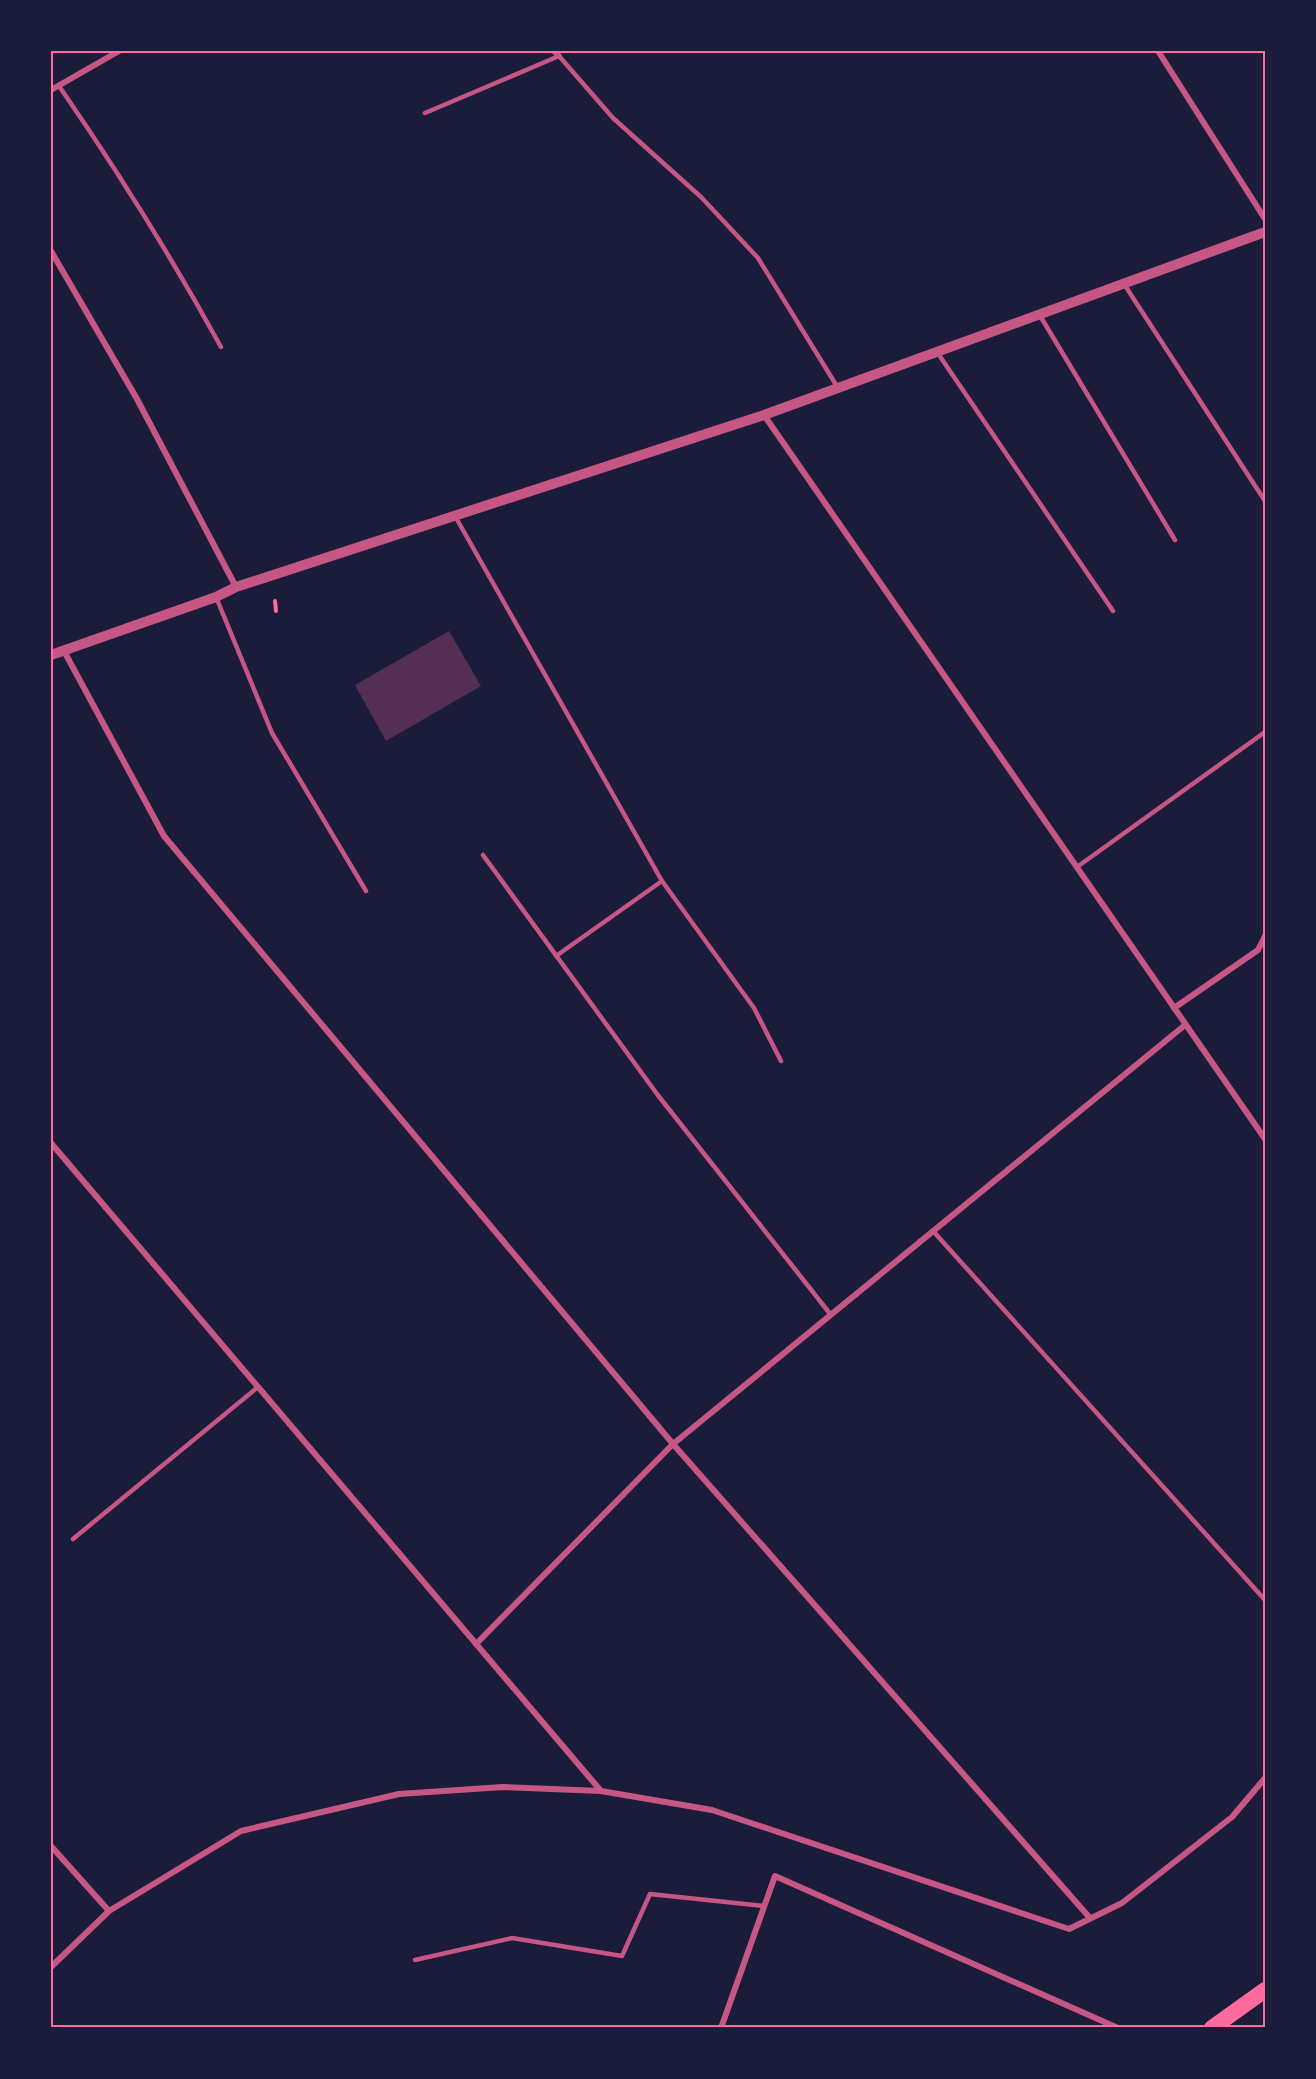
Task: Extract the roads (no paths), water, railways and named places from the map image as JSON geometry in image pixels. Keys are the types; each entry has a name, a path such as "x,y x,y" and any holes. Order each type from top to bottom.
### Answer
{"highway":[{"path":"1212,2028 1265,1990"}],"street":[{"path":"51,90 119,51"},
{"path":"1158,51 1265,219"},
{"path":"51,655 216,597 236,587 764,415 1265,232"},
{"path":"51,251 137,399 236,587"},
{"path":"764,415 1265,1139"},
{"path":"64,651 164,836 673,1444 1090,1918"},
{"path":"1174,1008 1258,950 1265,936"},
{"path":"476,1644 673,1444 1185,1025"},
{"path":"51,1143 601,1791"},
{"path":"51,1967 109,1911 241,1831 399,1794 503,1786 601,1791 712,1810 1069,1929 1122,1904 1223,1824 1265,1778"},
{"path":"51,1846 109,1911"},
{"path":"721,2028 775,1876 1118,2028"}],"lane":[{"path":"425,113 557,54 613,118 701,197 758,258 838,388"},
{"path":"58,86 143,213 181,274 221,346"},
{"path":"1124,284 1265,501"},
{"path":"1039,314 1175,540"},
{"path":"937,352 1113,611"},
{"path":"455,516 662,881 754,1008 780,1061"},
{"path":"216,597 272,733 366,891"},
{"path":"1077,867 1265,732"},
{"path":"483,855 657,1094 831,1315"},
{"path":"556,956 662,881"},
{"path":"933,1231 1265,1600"},
{"path":"73,1539 258,1387"},
{"path":"415,1960 512,1938 622,1956 651,1894 764,1906"}]}
